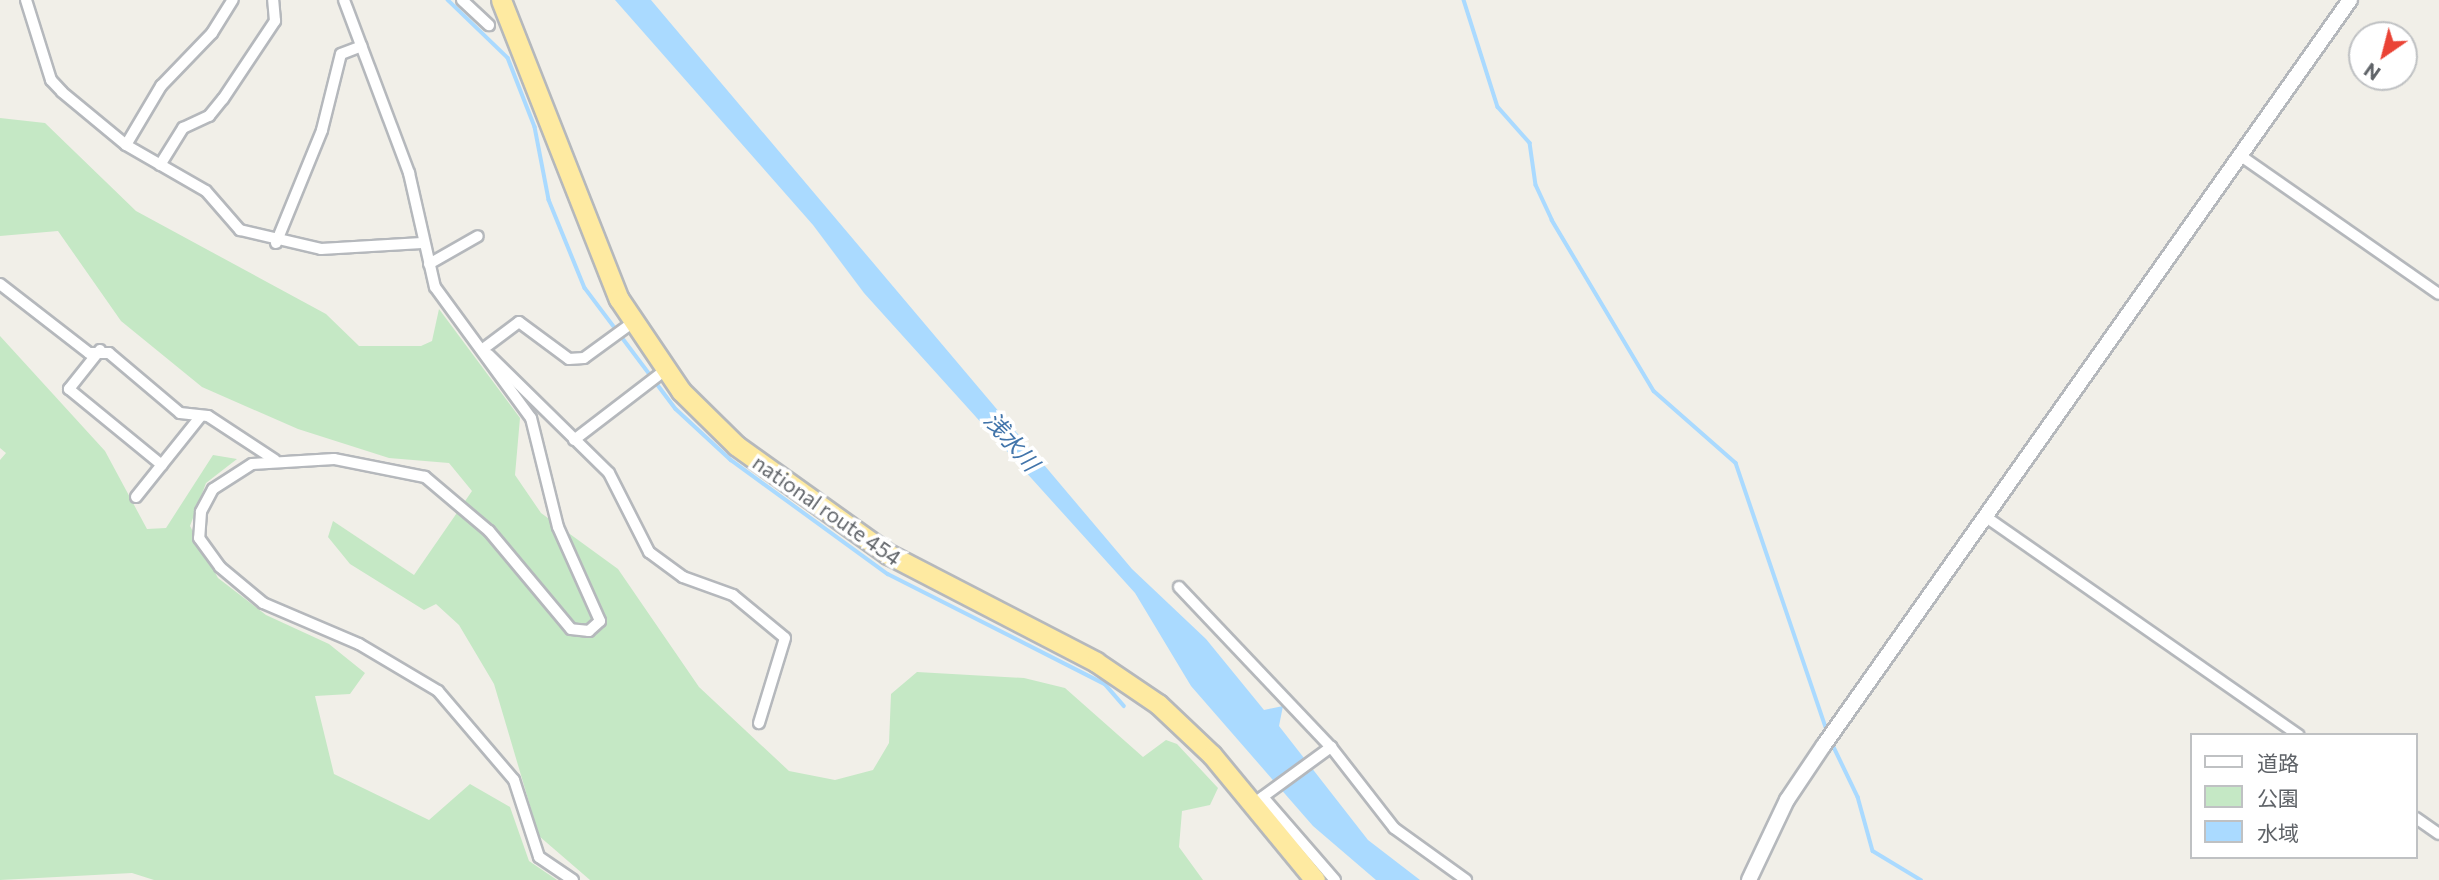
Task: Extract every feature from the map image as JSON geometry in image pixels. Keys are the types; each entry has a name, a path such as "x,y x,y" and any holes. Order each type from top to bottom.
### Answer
{"highway":[{"name":"national route 454","path":"501,0 597,250 632,323 664,371 737,446 844,525 942,587 1096,662 1158,704 1262,798 1315,880"}],"street":[{"path":"26,0 51,79 126,145 206,191 240,230 276,243 348,249 422,243"},
{"path":"126,145 161,86 212,33 233,0"},
{"path":"160,164 183,128 209,116 223,99 275,21 273,0"},
{"path":"344,0 409,173 422,243 435,287 531,418 558,527 598,606 600,621 589,631 571,629 489,531 425,477 334,459 275,460 252,464 214,489 201,512 200,538 213,557 263,603 359,644 438,691 514,780 539,856 573,880"},
{"path":"462,0 489,25"},
{"path":"1749,880 1787,800 2350,0"},
{"path":"276,243 322,130 341,54 362,46"},
{"path":"2241,156 2439,295"},
{"path":"429,264 478,236"},
{"path":"0,284 89,353 100,350"},
{"path":"480,347 519,322 569,359 584,358 632,323"},
{"path":"480,347 610,473 649,552 682,577 733,595 785,638 760,723"},
{"path":"100,350 180,413 200,417 275,460"},
{"path":"100,350 69,389 162,465"},
{"path":"574,440 664,371"},
{"path":"136,497 200,417"},
{"path":"1986,517 2295,733"},
{"path":"1179,587 1331,747 1394,828 1466,880"},
{"path":"1331,747 1322,758 1262,798 1335,880"},
{"path":"2418,819 2439,834"}],"green space":[{"path":"0,118 45,123 136,211 326,314 359,346 421,346 432,341 439,309 520,418 515,475 541,513 618,569 699,687 789,771 835,780 873,770 889,743 891,694 917,672 1024,678 1065,688 1143,757 1166,740 1177,744 1218,788 1210,805 1182,811 1179,847 1203,880 590,880 539,836 494,684 459,625 436,604 424,610 350,564 328,537 333,521 414,575 472,491 449,463 389,458 298,429 202,387 121,321 58,231 0,236"},
{"path":"0,336 105,451 147,529 166,528 213,455 237,459 206,483 190,526 218,578 266,615 329,644 365,673 350,694 315,696 334,774 429,820 470,784 510,807 529,861 557,880 154,880 132,873 0,880 0,460 6,453 0,448"}],"water":[{"name":"浅水川","path":"615,0 651,0 1132,569 1206,639 1264,710 1283,706 1279,726 1368,840 1420,880 1376,880 1313,826 1191,686 1135,593 864,293 813,225"}],"waterway":[{"path":"448,0 508,58 535,127 549,200 585,288 676,409 731,460 888,574 1105,684 1124,706"},
{"path":"1464,0 1498,107 1530,143 1536,185 1552,220 1654,391 1736,463 1828,733"},
{"path":"1832,743 1858,797 1873,851 1921,880"}]}
